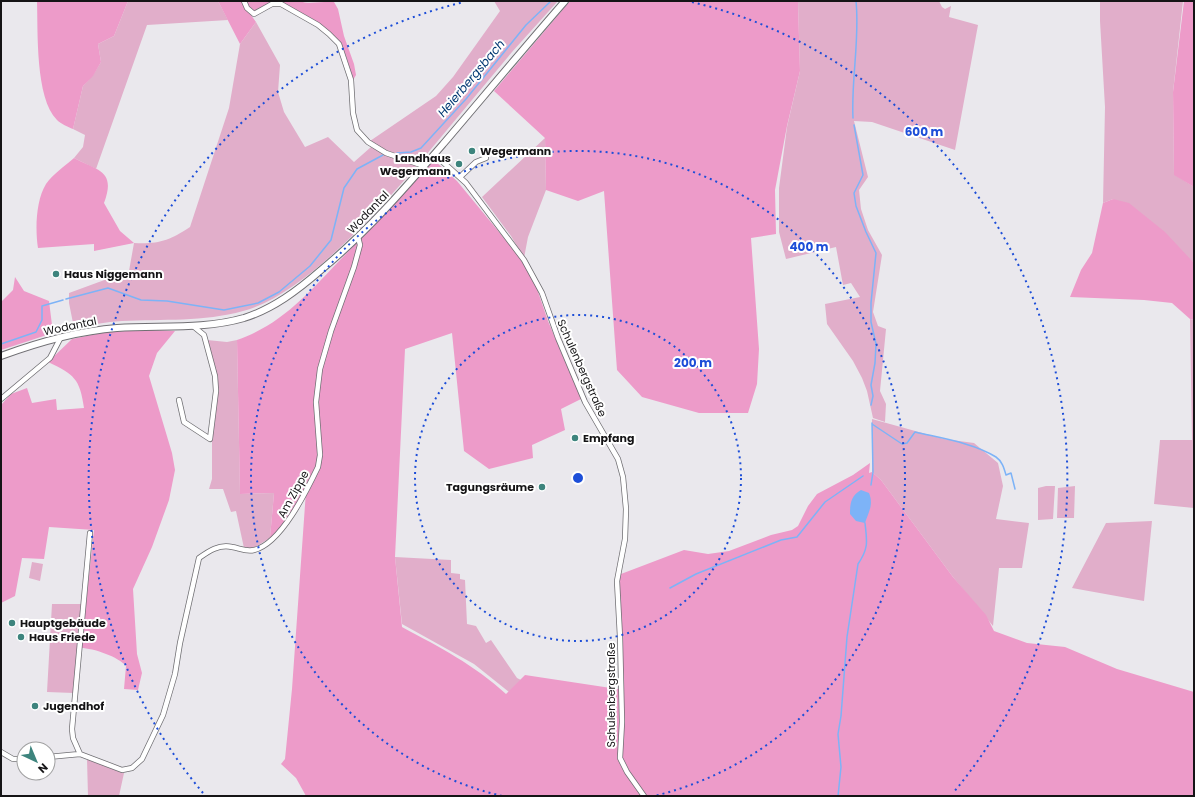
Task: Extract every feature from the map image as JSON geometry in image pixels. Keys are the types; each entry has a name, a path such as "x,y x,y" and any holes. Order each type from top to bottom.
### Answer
{"main road":[{"name":"Wodantal","path":"1,356 61,337 92,330 193,326 221,323 244,318 279,302 306,283 358,237 424,166 565,1"}],"street":[{"path":"244,1 247,8 254,14 272,4 281,4 318,25 329,34 339,44 349,73 353,92 353,113 357,130 368,142 386,153 424,166"},
{"name":"Schulenbergstraße","path":"434,154 460,177 511,241 536,280 542,292 558,338 585,402 615,452 621,468 626,509 625,539 617,581 622,722 620,758 627,772 644,796"},
{"path":"460,177 476,162 486,158"},
{"name":"Am Zippe","path":"56,756 80,754 122,770 132,768 137,765 150,743 168,699 175,674 198,558 212,549 222,546 249,550 260,548 285,527 312,481 318,467 320,455 316,402 320,370 331,331 354,267 360,245 358,237"},
{"path":"179,400 184,422 210,439 216,391 214,376 204,335 193,326"},
{"path":"1,399 50,358 61,337"},
{"path":"80,754 73,738 72,729 90,533"},
{"path":"1,752 13,759 16,759"}],"shaded area":[{"path":"37,1 128,1 114,36 98,44 101,62 93,76 83,86 73,129 57,120 50,110 45,96 39,64"},
{"path":"128,1 218,1 228,20 147,25 96,169 74,158 83,147 85,135 73,129 83,86 93,75 101,62 98,44 114,36"},
{"path":"218,1 243,1 243,4 256,22 240,44"},
{"path":"244,1 277,1 252,13"},
{"path":"277,1 299,1 311,3 334,2 338,9 344,36 354,64 356,75 353,80 345,54 336,38 312,19"},
{"path":"494,1 558,1 512,52 421,161 385,150 370,141 436,96 453,77 500,11"},
{"path":"570,1 798,2 800,71 787,126 775,190 776,234 751,238 759,349 757,384 748,413 699,413 642,397 617,370 604,191 578,201 546,190 545,138 494,91"},
{"path":"798,1 939,1 945,9 951,6 949,17 978,25 955,150 872,122 854,121 868,177 859,190 861,209 868,230 882,255 873,312 878,326 886,329 880,391 886,404 885,422 873,418 867,391 862,378 853,361 827,324 825,304 860,297 851,283 843,285 836,247 786,259 779,232 779,188 787,127 800,71"},
{"path":"1100,1 1183,1 1173,92 1174,174 1194,187 1194,263 1113,199 1103,203 1105,107"},
{"path":"1184,1 1194,1 1194,187 1174,175 1173,92"},
{"path":"256,22 280,65 278,92 284,112 305,147 328,137 354,162 371,147 389,156 415,164 416,167 337,251 289,289 266,302 228,315 183,319 116,321 74,328 69,303 69,293 129,271 134,243 164,241 176,236 190,227 229,108 240,44"},
{"path":"545,138 546,190 528,237 524,258 511,236 482,197"},
{"path":"74,158 103,173 108,184 104,203 120,231 134,243 94,251 94,244 38,248 37,215 40,198 46,184 59,170"},
{"path":"434,160 457,181 523,261 534,280 548,321 581,399 561,409 565,430 532,445 533,458 489,469 464,451 452,333 405,349 395,557 402,627 469,665 494,683 506,694 525,675 624,690 618,586 621,574 684,550 708,554 729,551 771,535 792,530 798,526 808,506 817,494 853,475 870,463 869,473 872,472 881,480 953,577 986,615 994,631 1027,643 1065,647 1117,669 1194,692 1194,796 306,796 296,778 281,764 285,759 292,689 306,491 284,526 270,538 274,493 240,494 237,340 268,325 294,306 377,222"},
{"path":"1113,199 1129,203 1165,232 1194,263 1194,320 1190,319 1172,303 1144,300 1070,297 1081,270 1092,253 1103,203"},
{"path":"15,277 24,291 49,301 53,333 1,350 1,302 13,290"},
{"path":"1190,319 1194,320 1194,508 1154,504 1160,440 1192,440"},
{"path":"150,330 175,331 157,353 149,376 172,453 175,470 169,500 152,547 133,589 137,654 142,673 138,690 124,689 126,666 118,659 86,648 81,648 94,530 49,527 44,559 22,558 15,596 1,603 1,405 11,394 27,388 32,403 56,399 57,410 84,408 78,384 70,374 48,362 72,339 106,332"},
{"path":"207,340 227,342 237,340 240,494 274,493 270,538 252,549 244,548 236,511 231,512 223,489 209,489 212,479 212,437 217,391"},
{"path":"872,419 944,439 974,443 998,463 1003,486 996,519 1029,523 1022,568 999,568 993,626 953,577 881,480 872,472"},
{"path":"1055,486 1053,519 1038,520 1038,488"},
{"path":"1075,486 1074,518 1057,518 1058,488"},
{"path":"1152,521 1144,601 1072,588 1106,523"},
{"path":"395,557 451,560 451,573 460,574 460,579 465,580 467,624 476,626 486,643 491,640 517,678 521,680 509,692 474,664 402,624"},
{"path":"32,562 43,564 40,581 29,578"},
{"path":"52,604 81,604 74,693 47,692"},
{"path":"87,759 124,773 119,796 88,796"}],"water":[{"path":"861,490 869,493 871,501 865,523 856,521 850,514 852,500"}],"waterway":[{"name":"Heierbergsbach","path":"397,153 411,152 421,148 466,99 526,25 551,1"},
{"path":"853,118 853,89 857,30 856,1"},
{"path":"854,125 863,175 854,193 856,206 876,253 871,303 871,322 876,344 875,363 871,385 873,396 871,405"},
{"name":"Heierbergsbach","path":"66,299 108,288 141,300 167,301 224,310 258,303 279,292 310,266 331,240 344,188 357,169 383,155"},
{"name":"Heierbergsbach","path":"1,344 36,332 42,320 42,306 63,300"},
{"path":"871,485 873,472 872,423"},
{"path":"872,424 902,444 907,443 915,432 957,442 987,452 1000,461 1004,467 1006,475 1011,473 1015,489"},
{"path":"670,588 696,574 781,540 797,537 825,502 863,476"},
{"path":"838,796 841,767 838,734 841,716 847,637 858,564 866,549 865,523"}],"place":[{"name":"Wegermann","path":"472,151"},
{"name":"Landhaus Wegermann","path":"459,164"},
{"name":"Haus Niggemann","path":"56,274"},
{"name":"Empfang","path":"575,438"},
{"name":"Tagungsräume","path":"542,487"},
{"name":"Hauptgebäude","path":"12,623"},
{"name":"Haus Friede","path":"21,637"},
{"name":"Jugendhof","path":"35,706"}]}
